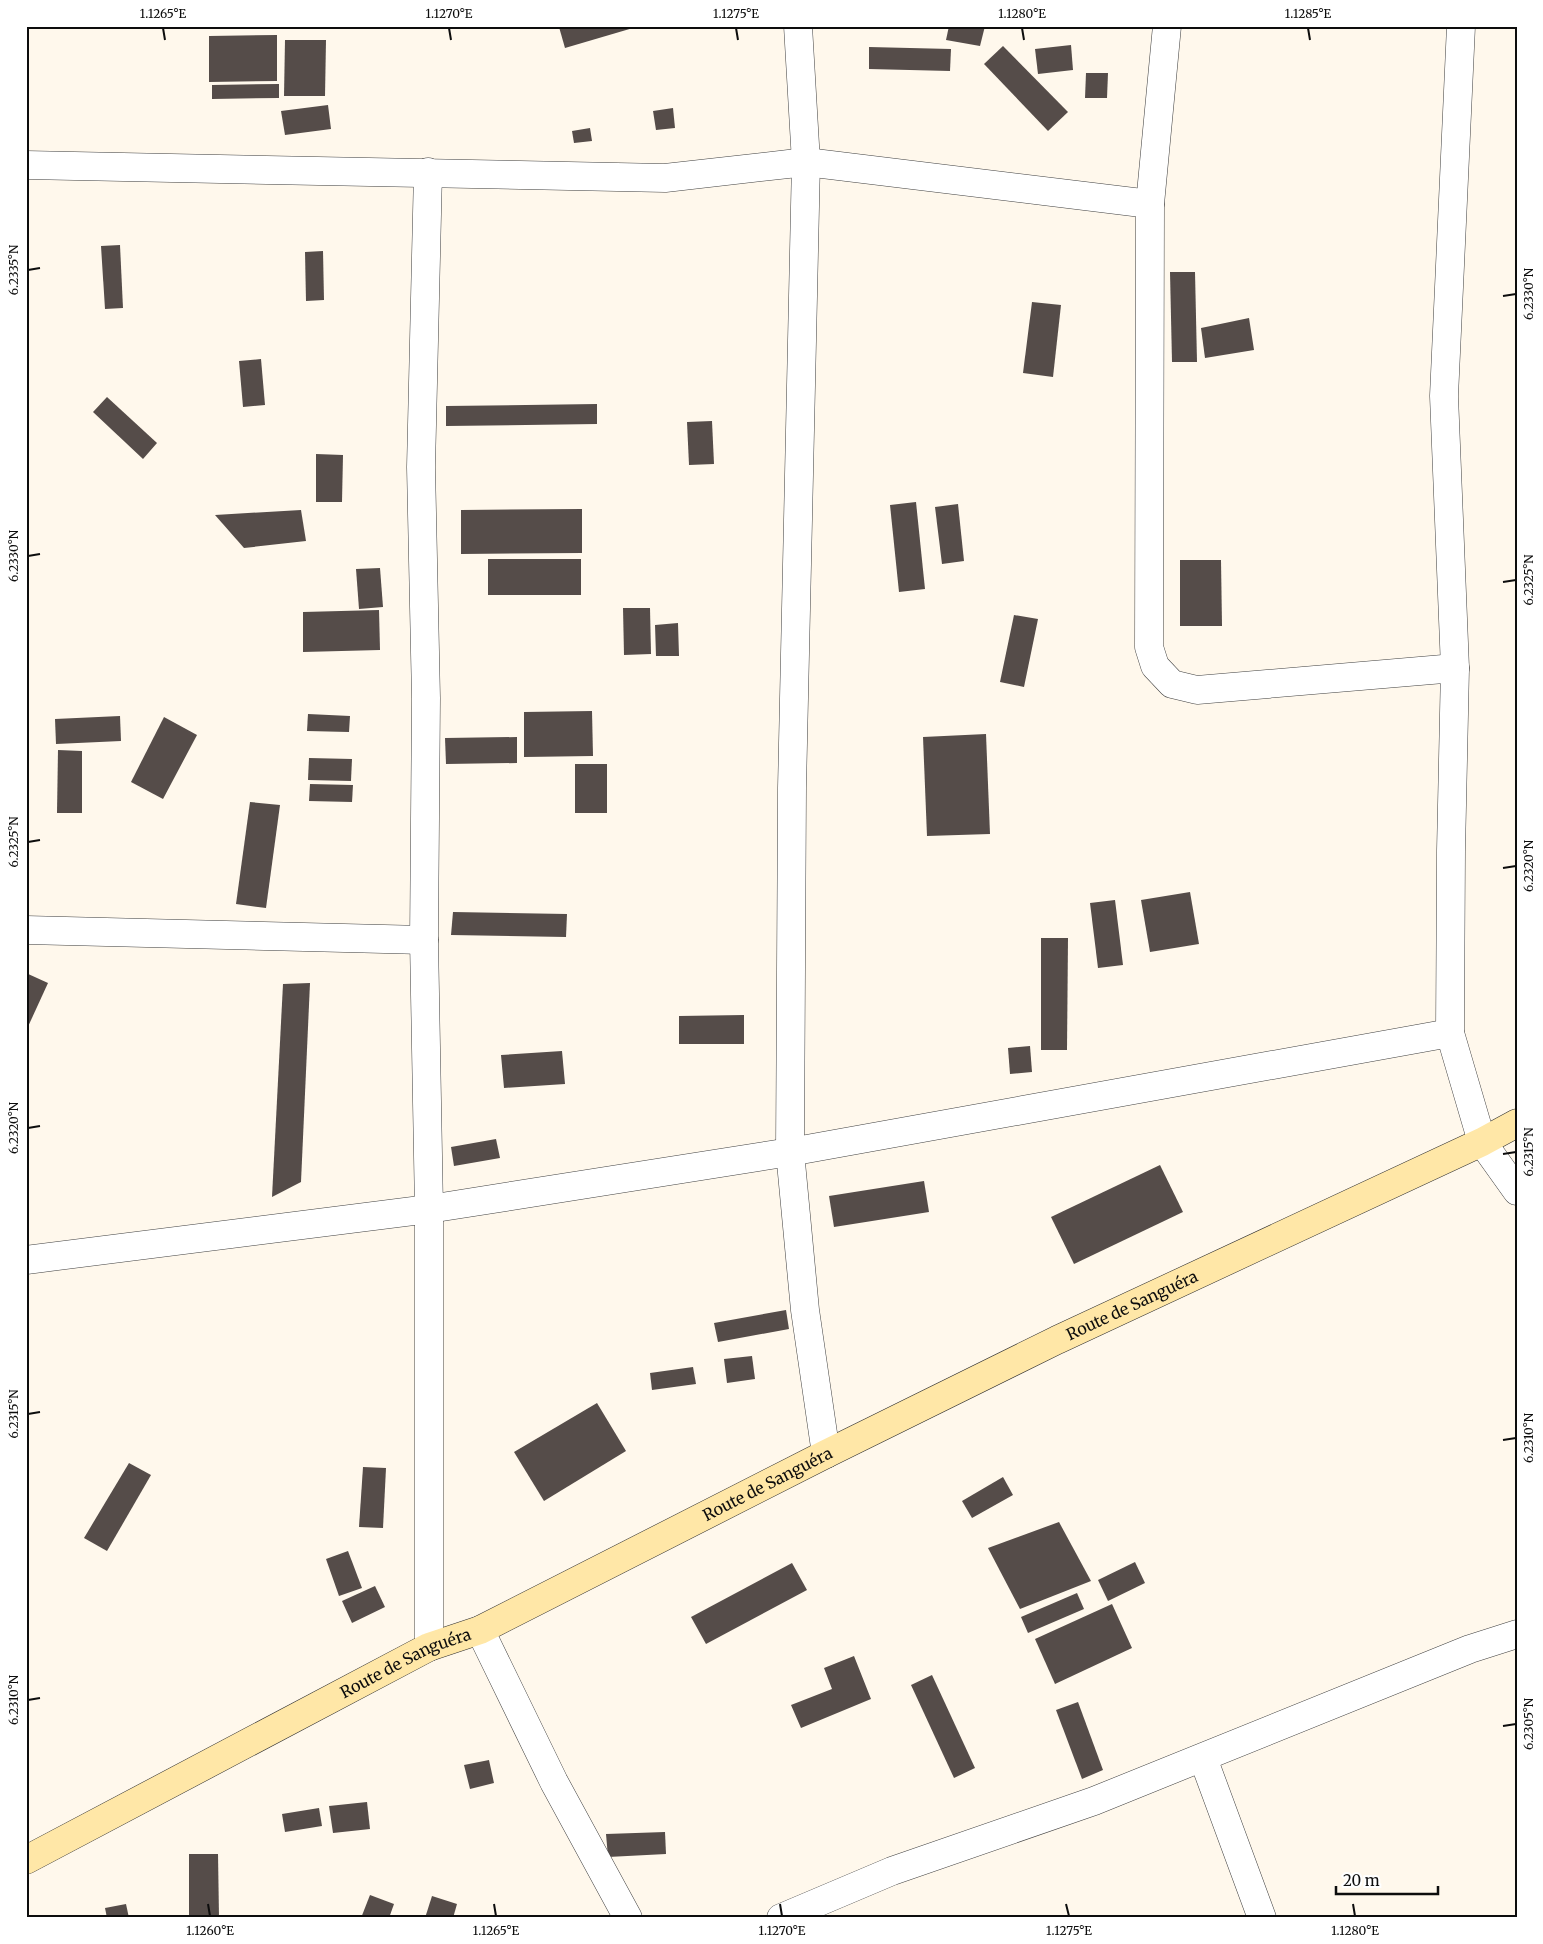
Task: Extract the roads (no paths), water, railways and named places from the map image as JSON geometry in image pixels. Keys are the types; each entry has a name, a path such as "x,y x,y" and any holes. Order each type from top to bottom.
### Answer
{"street":[{"path":"798,26 806,162 792,788 790,1152 805,1310 826,1454"},
{"path":"1167,26 1150,204 1149,647 1156,666 1172,684 1197,690 1455,668"},
{"path":"1461,26 1444,396 1455,668 1450,1034 1482,1142 1517,1191"},
{"path":"26,165 665,178 806,162 1150,204"},
{"path":"428,172 421,467 426,698 424,940 429,1209 429,1647"},
{"path":"26,930 424,940"},
{"path":"26,1260 429,1209 790,1152 1450,1034"},
{"name":"Route de Sanguéra","path":"26,1860 429,1647 480,1630 826,1454 1057,1340 1482,1142 1517,1122"},
{"path":"480,1630 554,1782 628,1918"},
{"path":"781,1918 892,1871 1094,1801 1470,1649 1517,1634"},
{"path":"1203,1758 1262,1918"}]}
